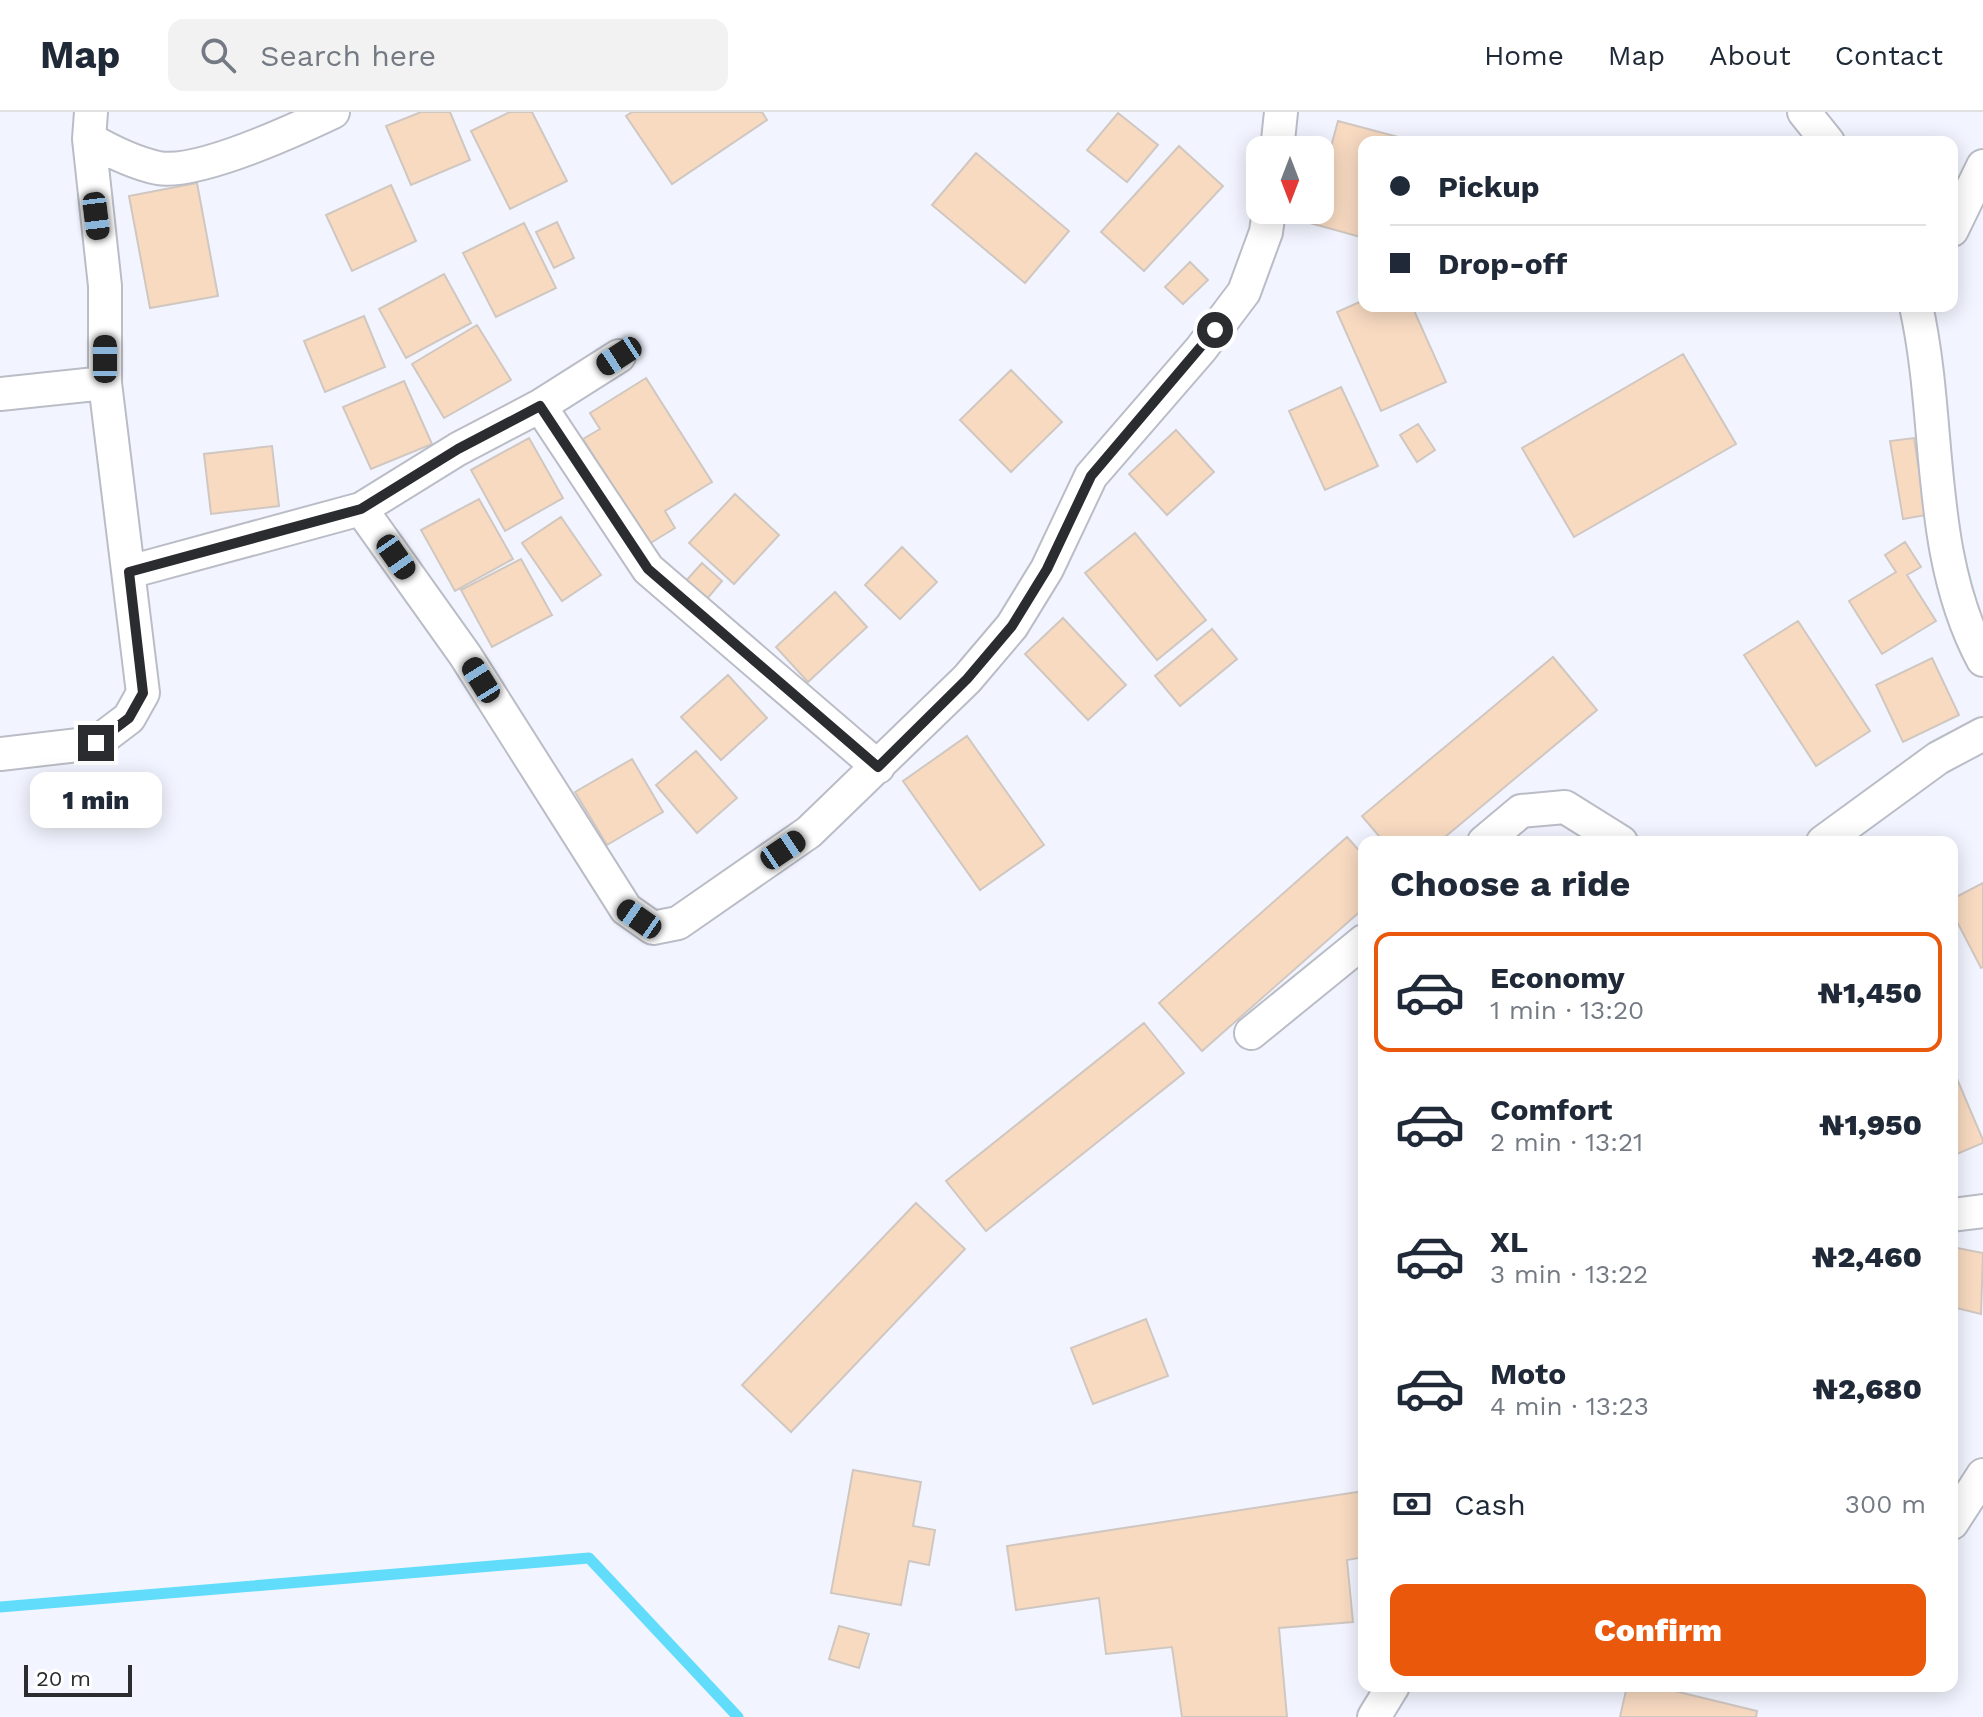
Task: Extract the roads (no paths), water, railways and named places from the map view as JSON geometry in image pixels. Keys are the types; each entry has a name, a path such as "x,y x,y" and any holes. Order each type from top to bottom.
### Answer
{"street":[{"path":"90,126 117,154 160,168 197,164 268,142 333,112"},
{"path":"1278,136 1281,112"},
{"path":"1804,112 1823,136"},
{"path":"0,754 96,743 129,718 143,693 105,383 105,286 90,126"},
{"path":"1958,218 1983,166"},
{"path":"361,509 465,655 626,909 653,928 678,923 809,832 967,679 1012,626 1047,569 1091,476 1201,349 1244,292 1267,224"},
{"path":"1918,312 1950,573 1971,638 1983,660"},
{"path":"129,572 361,509 458,449 540,406 619,356"},
{"path":"0,394 105,383"},
{"path":"540,406 648,569 878,767"},
{"path":"1831,836 1938,758 1983,734"},
{"path":"1491,836 1521,811 1565,807 1611,836"},
{"path":"1251,1033 1358,946"},
{"path":"1958,1214 1983,1211"},
{"path":"1958,1514 1983,1475"},
{"path":"1374,1717 1389,1692"}],"waterway":[{"path":"0,1607 589,1558 738,1717"}]}
